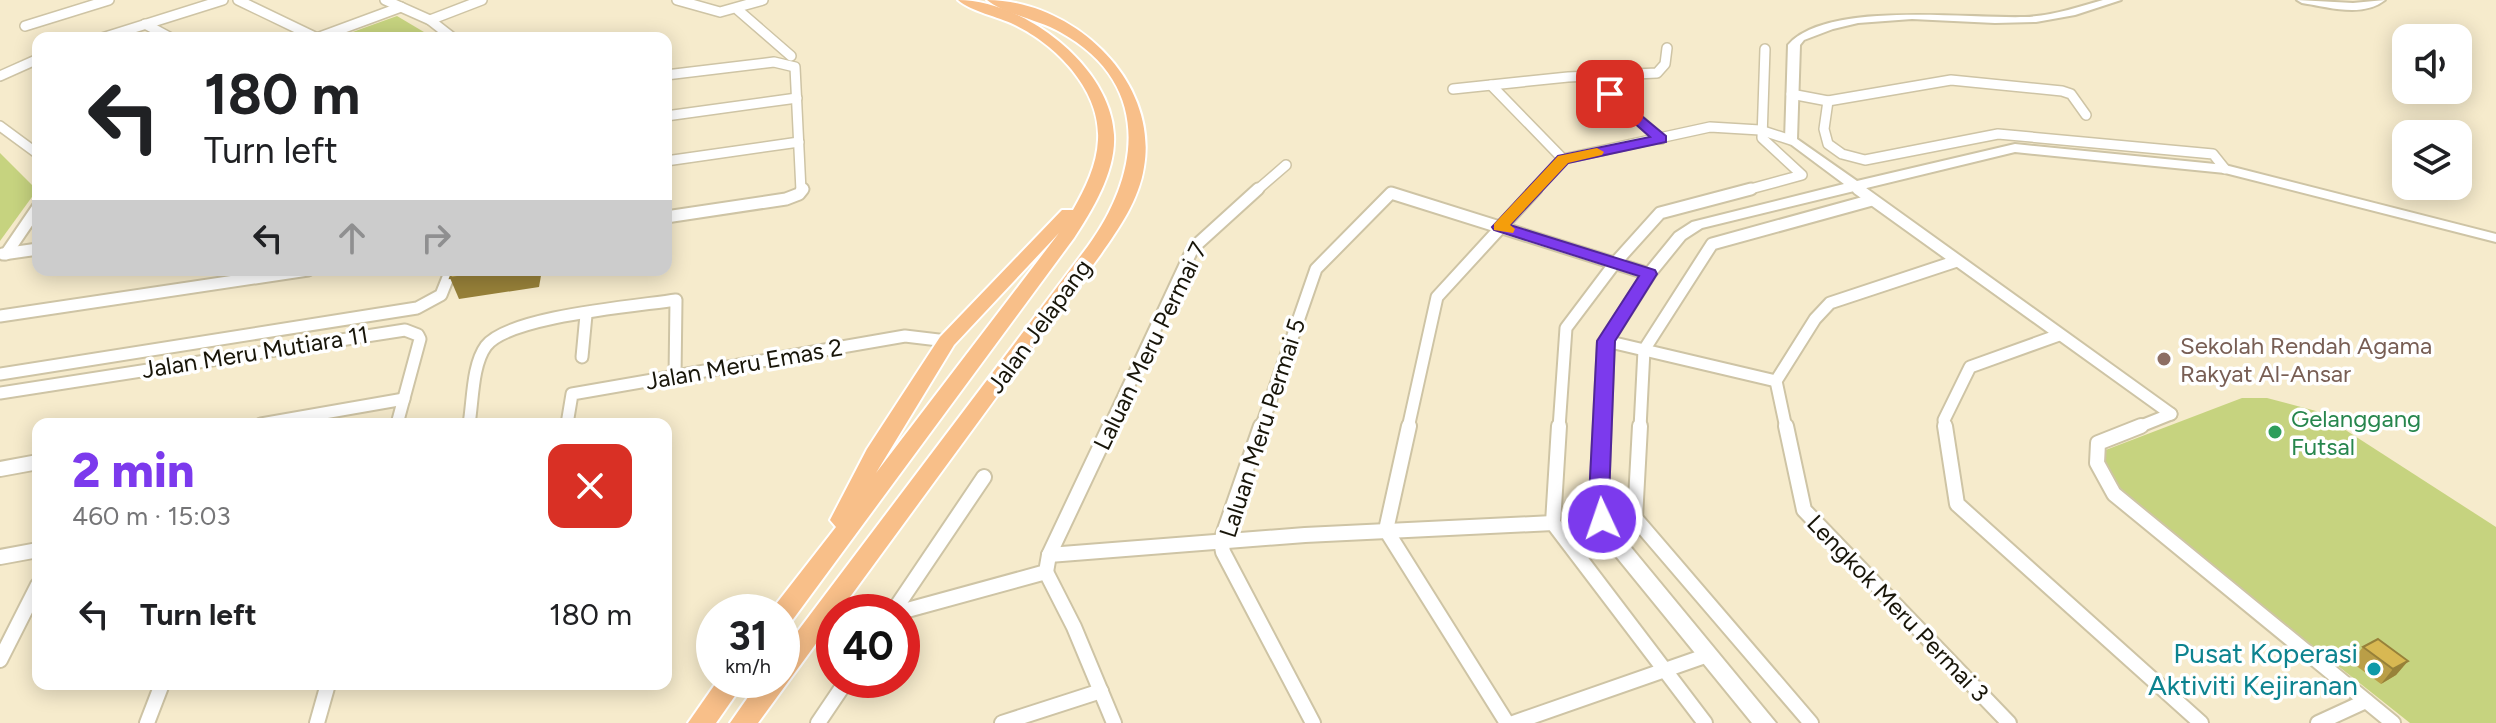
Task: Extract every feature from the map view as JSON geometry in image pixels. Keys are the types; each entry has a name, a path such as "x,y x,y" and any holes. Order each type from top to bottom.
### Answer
{"main road":[{"name":"Jalan Jelapang","path":"798,594 1068,234 1098,176 1107,140 1097,100 1082,71 1040,31 1018,19 965,0"},
{"name":"Jalan Jelapang","path":"800,647 1089,257 1130,189 1138,161 1139,137 1127,97 1109,68 1086,42 1060,27 994,0"},
{"path":"818,567 878,449 947,341 1055,229 1098,176"},
{"path":"701,723 720,698"},
{"path":"743,723 762,698"}],"street":[{"path":"25,26 109,0"},
{"path":"120,32 223,0"},
{"path":"238,0 305,32"},
{"path":"385,0 430,20 445,32"},
{"path":"430,20 482,0"},
{"path":"677,0 711,14 763,0"},
{"path":"728,0 742,8 791,56"},
{"path":"1791,140 1796,42 1811,33 1857,18 1909,12 2034,20 2116,0"},
{"path":"2302,0 2365,6 2380,0"},
{"path":"333,32 401,7"},
{"path":"145,24 160,32"},
{"path":"1453,89 1597,75 1657,73 1665,64 1667,48"},
{"path":"1705,723 1553,523 1566,328 1615,263 1660,213 1802,175 1769,148 1760,130 1765,49"},
{"path":"0,76 32,62"},
{"path":"672,74 774,62 795,67 803,188 799,194 786,199 672,216"},
{"path":"1597,75 1624,107 1661,139"},
{"path":"1791,94 1828,101 1951,80 2062,91 2071,94 2086,115"},
{"path":"1491,85 1563,159"},
{"path":"672,115 797,98"},
{"path":"1828,101 1824,129 1826,140 1833,148 1855,159 1876,159 1998,134 2213,154 2225,169"},
{"path":"0,126 32,150"},
{"path":"1708,655 1510,723 1386,530 1437,297 1563,159 1710,127 1760,130 1791,140 2171,414 2098,443 2095,454 2105,482 2114,494 2393,723"},
{"path":"672,160 799,142"},
{"path":"1765,723 1613,539 1602,519 1599,498 1606,341 1649,274 1680,236 1697,225 2015,148 2225,169 2496,238"},
{"name":"Laluan Meru Permai 7","path":"1046,572 1049,555 1193,248 1206,233 1286,165"},
{"name":"Laluan Meru Permai 5","path":"1313,723 1223,552 1221,541 1316,269 1391,193 1500,227"},
{"path":"1811,723 1635,518 1644,350 1712,244 1872,200"},
{"path":"3,254 32,215"},
{"path":"1500,227 1649,274"},
{"path":"3,254 32,250"},
{"path":"1606,341 1776,381 1815,319 1830,303 1957,261"},
{"path":"0,316 268,276"},
{"path":"0,374 417,308 434,303 444,294 449,276"},
{"path":"470,418 485,347 491,340 526,324 676,300 675,377"},
{"path":"582,357 586,315"},
{"name":"Jalan Meru Mutiara 11","path":"0,393 397,330 413,332 420,339 399,418"},
{"path":"2059,335 1970,367 1944,420 1957,504 2201,723"},
{"name":"Jalan Meru Emas 2","path":"568,418 572,394 905,336 947,341"},
{"name":"Lengkok Meru Permai 3","path":"1776,381 1804,510 2009,723"},
{"path":"295,418 404,399"},
{"path":"0,469 32,463"},
{"path":"905,594 984,477"},
{"path":"1049,555 1386,530 1553,523"},
{"path":"0,557 32,551"},
{"path":"920,607 1046,572 1114,723"},
{"path":"0,660 32,597"},
{"path":"147,723 160,690"},
{"path":"317,723 326,690"},
{"path":"1002,723 1101,691"},
{"path":"818,723 835,698"},
{"path":"2318,723 2366,701"}],"green space":[{"path":"397,16 424,32 353,32"},
{"path":"0,153 32,185 32,197 0,241"},
{"path":"2242,398 2267,398 2316,411 2496,527 2496,723 2410,723 2127,499 2111,481 2103,451"}],"building":[{"path":"2378,639 2408,661 2393,669 2363,647"}],"slow traffic":[{"path":"1507,229 1500,227 1563,159 1597,152"}],"place":[{"name":"Sekolah Rendah Agama Rakyat Al-Ansar","path":"2164,359"},
{"name":"Gelanggang Futsal","path":"2275,432"},
{"name":"Pusat Koperasi Aktiviti Kejiranan","path":"2374,669"}],"route":[{"path":"1602,519 1599,498 1606,341 1649,274 1500,227 1563,159 1661,139 1610,94"}]}
